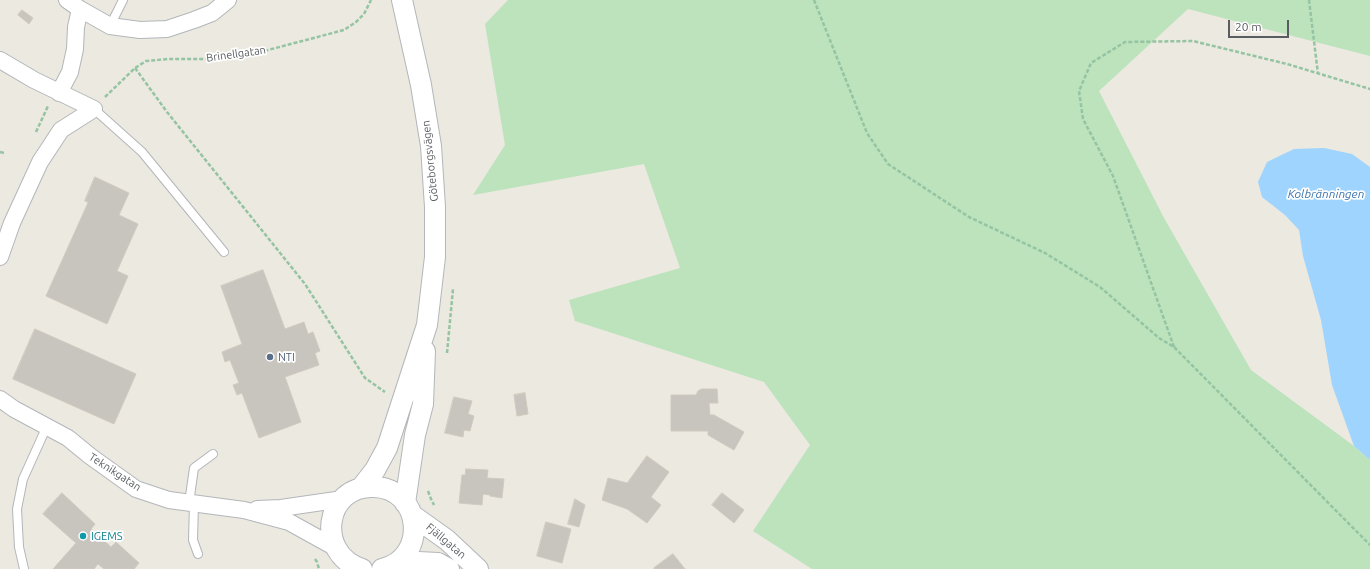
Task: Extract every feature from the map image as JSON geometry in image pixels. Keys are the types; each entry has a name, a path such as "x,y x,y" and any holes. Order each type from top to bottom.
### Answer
{"street":[{"path":"74,5 110,26 140,30 167,29 212,13 228,0"},
{"name":"Göteborgsvägen","path":"390,566 408,550 413,537 414,530 409,509 416,435 423,404 427,325 436,258 435,207 431,146 421,85 402,0"},
{"path":"59,93 70,72 75,49 76,27 74,5"},
{"path":"0,60 34,80 94,109"},
{"path":"0,257 12,223 40,162 61,130 94,109"},
{"name":"Göteborgsvägen","path":"361,488 375,470 387,448 427,325"},
{"name":"Teknikgatan","path":"0,399 14,409 68,438 95,460 136,489 169,500 244,510 290,522 337,557"},
{"path":"361,488 348,494 335,510 331,522 331,535 337,557 362,569"},
{"name":"Fjällgatan","path":"361,488 382,488 395,493 409,509 447,540 478,569"},
{"name":"Teknikgatan","path":"244,510 281,508 343,499"},
{"name":"Fjällgatan","path":"390,566 438,563 449,569"}],"lane":[{"path":"110,26 124,0"},
{"path":"94,109 142,152 224,252"},
{"path":"24,569 19,547 17,509 23,479 47,426"},
{"path":"198,554 193,540 192,503 194,468 214,454"}],"path":[{"name":"Brinellgatan","path":"94,109 135,68 146,61 216,58 268,50 344,30 356,22 364,14 370,0"},
{"path":"814,0 867,134 888,164 969,217 1045,253 1100,287 1159,338 1174,347 1370,545"},
{"path":"1309,0 1318,74"},
{"path":"1174,347 1113,176 1083,119 1079,91 1091,63 1125,42 1194,41 1287,64 1370,89"},
{"path":"135,68 166,112 305,284 365,378 385,392 402,399"},
{"path":"0,152 4,153"}],"green space":[{"path":"508,0 1370,0 1370,56 1188,9 1099,91 1164,218 1251,370 1354,446 1370,460 1370,569 812,569 753,531 810,445 764,382 575,321 569,300 680,268 644,164 473,195 505,145 485,24"}],"water":[{"name":"Kolbränningen","path":"1324,148 1352,154 1370,167 1370,460 1354,446 1332,385 1321,320 1303,256 1299,230 1285,215 1262,197 1258,182 1267,162 1294,149"}],"building":[{"path":"22,10 33,18 29,24 18,15"},
{"path":"95,177 129,193 119,215 138,224 117,271 128,276 107,324 46,296 87,205 88,202 85,201"},
{"name":"NTI","path":"263,270 285,329 304,322 308,334 313,332 320,351 315,353 319,365 285,377 301,422 259,438 242,393 237,395 233,385 239,383 230,360 225,362 222,352 242,344 221,286"},
{"path":"35,329 136,374 114,424 13,379"},
{"path":"702,389 717,389 718,403 709,403 710,415 714,415 744,432 734,450 708,435 708,431 671,431 671,395 696,395 698,391"},
{"path":"525,393 528,414 517,416 514,395"},
{"path":"454,397 472,401 468,414 474,416 470,431 464,430 463,437 445,433"},
{"path":"647,456 669,472 651,497 661,505 647,523 627,509 602,500 608,478 627,483"},
{"path":"466,469 488,470 487,478 504,479 502,498 483,494 482,505 459,503 462,475 465,475"},
{"name":"IGEMS","path":"62,493 95,524 91,529 111,547 116,542 139,563 134,569 104,569 98,564 94,569 53,569 76,543 43,514"},
{"path":"722,493 744,510 734,523 712,505"},
{"path":"575,499 585,505 579,527 568,524"},
{"path":"546,522 571,529 562,563 537,556"},
{"path":"673,554 685,569 654,569 654,568"}],"place":[{"name":"NTI","path":"270,357"},
{"name":"IGEMS","path":"83,536"}]}
